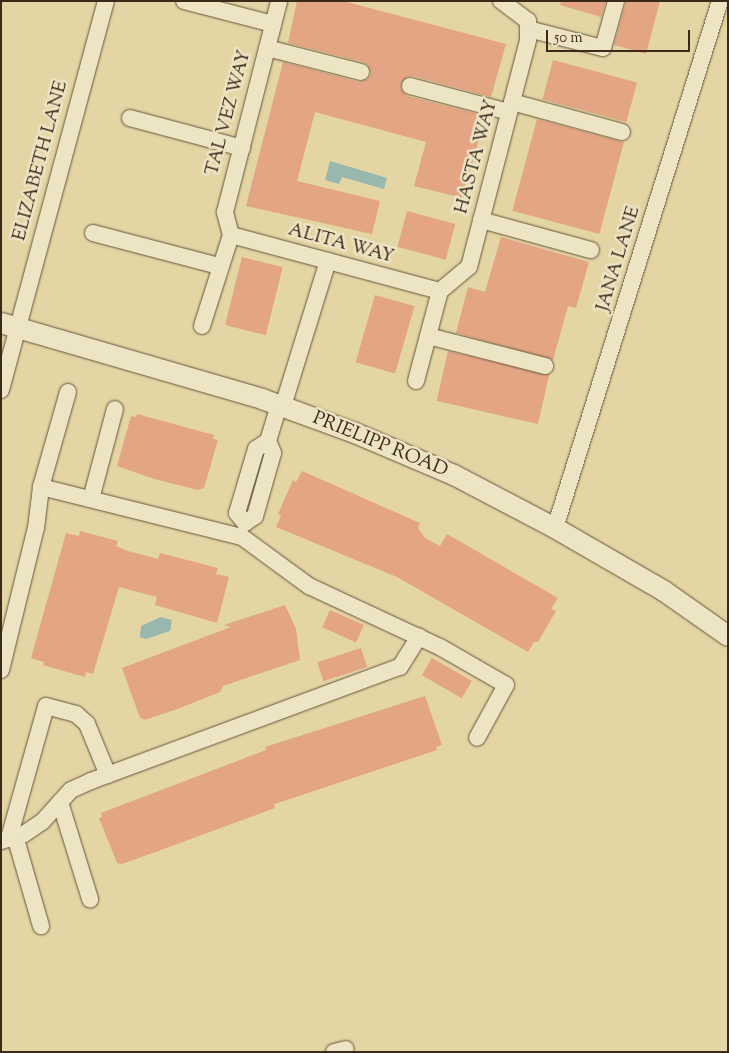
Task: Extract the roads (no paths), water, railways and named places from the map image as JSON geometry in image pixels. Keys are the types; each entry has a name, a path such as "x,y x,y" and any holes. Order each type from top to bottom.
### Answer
{"street":[{"name":"ELIZABETH LANE","path":"1,390 9,325 106,1"},
{"path":"184,1 273,24"},
{"name":"TAL VEZ WAY","path":"231,235 225,212 279,1"},
{"path":"501,1 528,25 603,48 616,1"},
{"name":"JANA LANE","path":"556,528 720,1"},
{"name":"HASTA WAY","path":"440,291 469,266 510,107 528,25"},
{"path":"267,48 361,72"},
{"path":"410,86 622,132"},
{"path":"130,118 242,148"},
{"path":"481,220 592,250"},
{"path":"93,234 219,266"},
{"path":"202,326 219,266 231,235"},
{"name":"ALITA WAY","path":"231,235 440,291"},
{"path":"268,441 328,261"},
{"path":"416,381 440,291"},
{"name":"PRIELIPP ROAD","path":"9,325 281,405 355,433 454,475 556,528 664,591 728,636"},
{"path":"428,336 545,366"},
{"path":"1,670 36,528 41,487 68,392"},
{"path":"91,499 115,409"},
{"path":"41,487 242,538 309,586 419,636 506,685 477,738"},
{"path":"8,838 42,822 71,790 400,667 419,636"},
{"path":"41,926 8,838 46,706 76,714 87,724 108,775"},
{"path":"60,802 90,899"}],"water":[{"path":"330,161 387,178 384,189 342,177 339,184 325,180"},
{"path":"161,617 172,620 170,631 146,639 140,637 141,626"}]}
